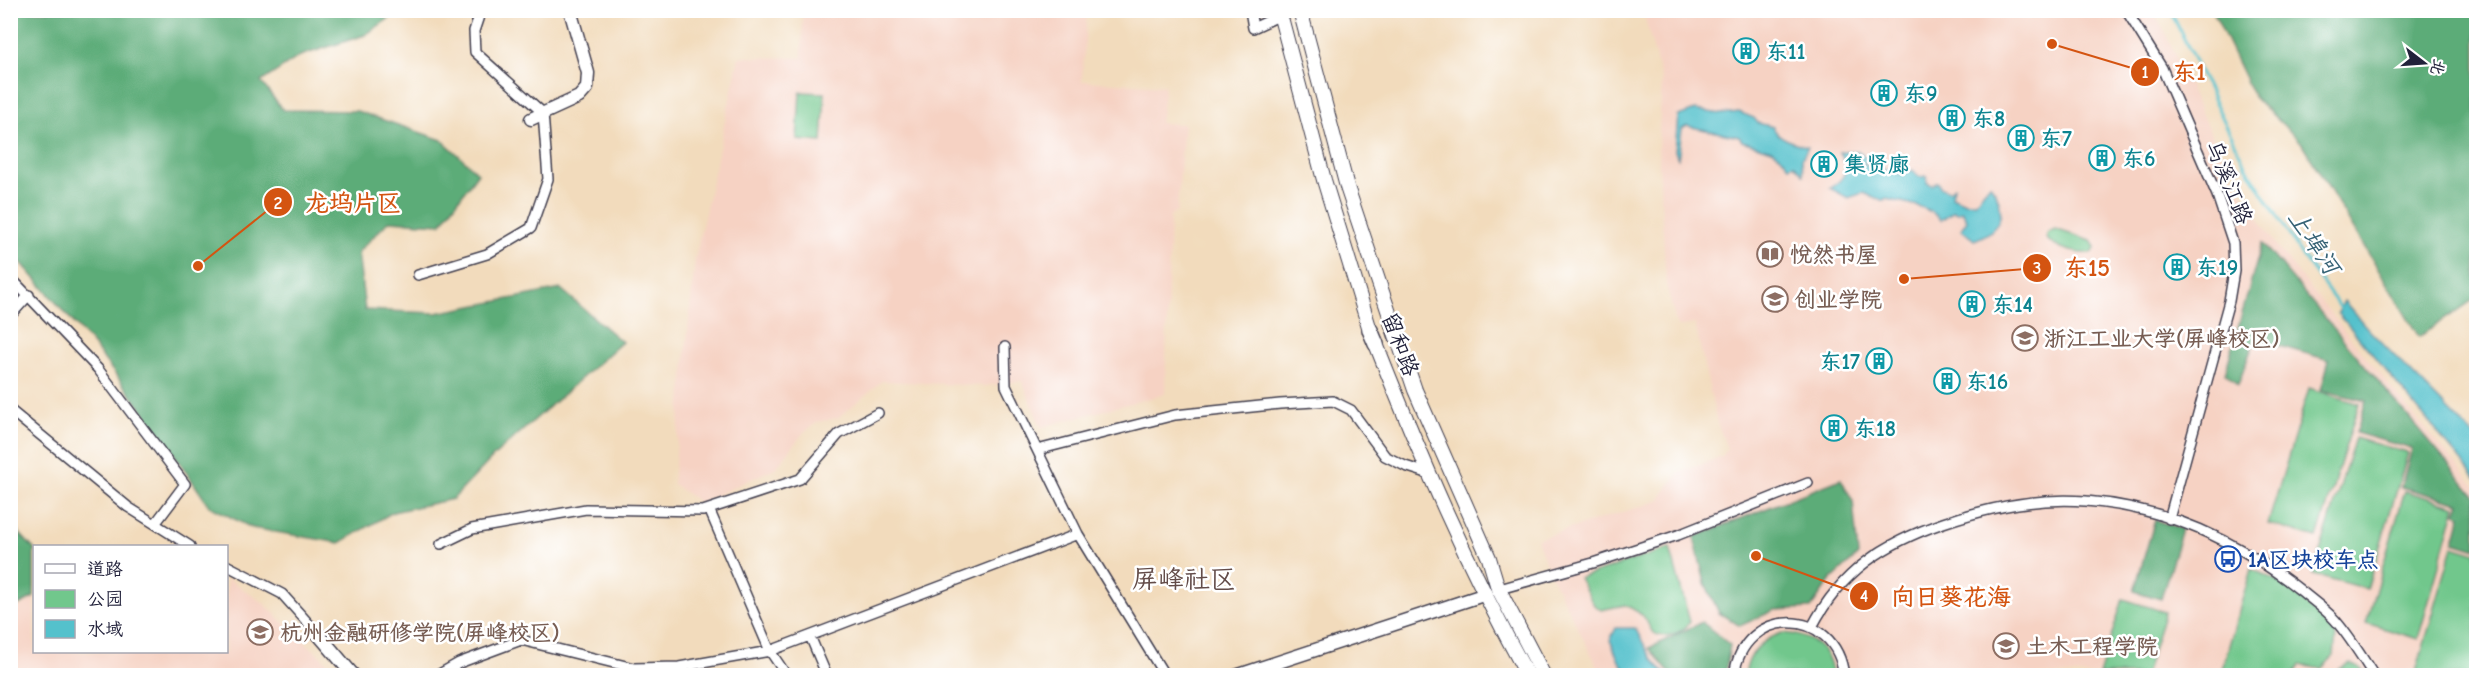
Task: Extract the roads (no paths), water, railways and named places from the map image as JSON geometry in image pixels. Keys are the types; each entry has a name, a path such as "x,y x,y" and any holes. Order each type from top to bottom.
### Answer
{"main road":[{"name":"留和路","path":"1300,10 1347,187 1415,390 1489,558 1498,588 1544,675"},
{"name":"留和路","path":"1280,13 1324,180 1373,337 1427,473 1484,595 1528,675"}],"street":[{"path":"418,275 487,254 531,228 548,179 543,113 475,52 474,31 481,10"},
{"path":"531,119 579,97 588,88 588,73 570,10"},
{"path":"1250,10 1252,28 1280,13"},
{"name":"乌溪江路","path":"2126,10 2167,78 2217,195 2233,243 2234,271 2229,301 2169,519"},
{"path":"10,277 98,369 185,484 155,524"},
{"path":"10,316 29,295"},
{"path":"1005,347 1006,386 1037,450 1078,534 1165,675"},
{"path":"1037,450 1175,415 1333,401 1351,410 1385,456 1404,466 1427,473"},
{"path":"10,410 128,507 188,545"},
{"path":"441,544 472,529 586,509 703,511 800,479 839,434 878,413"},
{"path":"1236,675 1484,595 1498,588 1593,563 1678,535 1808,483"},
{"path":"1812,627 1823,605 1868,558 1900,540 1970,513 2022,504 2085,501 2142,510 2202,530 2258,559 2280,574 2334,619 2374,675"},
{"path":"709,508 770,651 787,675"},
{"path":"436,675 459,663 521,640 634,668 679,667 770,651 1078,534"},
{"path":"228,566 282,594 354,675"},
{"path":"1734,675 1735,663 1741,650 1759,630 1772,624 1785,622 1812,627 1831,641 1838,651 1844,675"},
{"path":"810,636 827,675"}],"water":[{"path":"1695,110 1722,114 1739,112 1754,118 1758,123 1773,127 1779,135 1788,140 1808,147 1802,158 1803,174 1794,164 1789,166 1772,150 1742,141 1739,137 1687,126 1682,129 1678,159 1675,151 1678,116"},
{"path":"1840,152 1859,152 1867,158 1864,164 1901,174 1913,170 1919,177 1927,176 1927,183 1932,185 1938,182 1941,188 1949,191 1954,187 1952,196 1965,202 1975,202 1990,184 1999,202 2000,218 1991,231 1974,240 1961,229 1967,220 1962,211 1956,213 1954,211 1941,220 1929,211 1908,203 1886,199 1884,201 1863,193 1848,198 1830,188 1840,181 1845,173 1845,163"},
{"path":"2344,301 2369,330 2476,438 2476,479 2338,313"},
{"path":"1616,628 1635,628 1652,659 1666,675 1630,675 1619,661 1610,640"}],"waterway":[{"name":"上埠河","path":"2170,10 2246,166 2303,257 2342,310"}],"place":[{"name":"东1","path":"2052,44"},
{"name":"东11","path":"1746,51"},
{"name":"东9","path":"1884,93"},
{"name":"东8","path":"1952,118"},
{"name":"东7","path":"2021,138"},
{"name":"东6","path":"2102,158"},
{"name":"集贤廊","path":"1824,164"},
{"name":"悦然书屋","path":"1770,254"},
{"name":"龙坞片区","path":"198,266"},
{"name":"东19","path":"2177,267"},
{"name":"东15","path":"1904,279"},
{"name":"创业学院","path":"1775,299"},
{"name":"东14","path":"1972,304"},
{"name":"浙江工业大学(屏峰校区)","path":"2025,338"},
{"name":"东17","path":"1879,361"},
{"name":"东16","path":"1947,381"},
{"name":"东18","path":"1834,428"},
{"name":"向日葵花海","path":"1756,556"},
{"name":"1A区块校车点","path":"2228,559"},
{"name":"杭州金融研修学院(屏峰校区)","path":"260,632"},
{"name":"土木工程学院","path":"2006,646"}],"district":[{"name":"屏峰社区","path":"1184,579"}]}
